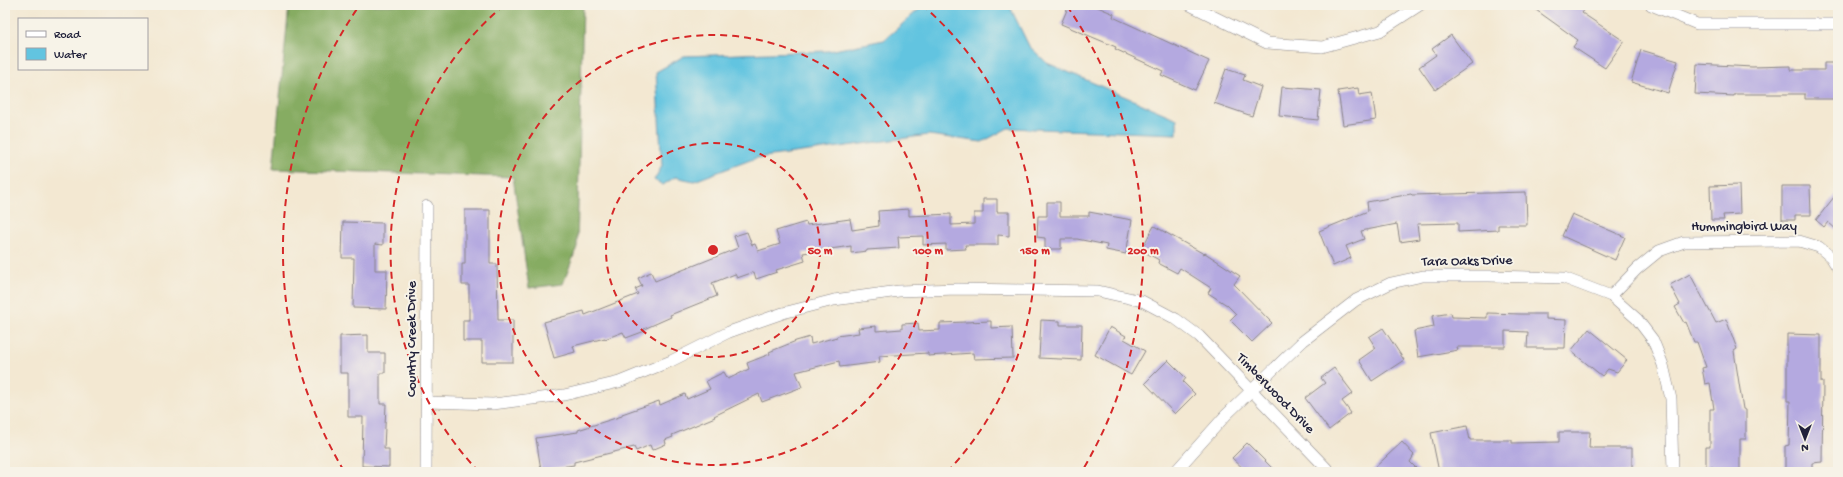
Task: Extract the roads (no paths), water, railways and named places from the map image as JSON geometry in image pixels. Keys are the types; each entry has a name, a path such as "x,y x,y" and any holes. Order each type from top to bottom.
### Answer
{"street":[{"path":"1190,5 1267,43 1322,47 1380,31 1420,5"},
{"path":"1651,5 1698,24 1838,24"},
{"name":"Country Creek Drive","path":"426,472 427,206"},
{"name":"Hummingbird Way","path":"1610,296 1637,269 1659,251 1684,242 1799,242 1819,247 1831,257 1838,268"},
{"name":"Tara Oaks Drive","path":"1175,472 1217,425 1303,342 1356,300 1390,284 1423,276 1489,276 1564,278 1610,296 1638,319 1653,340 1663,365 1671,399 1673,472"},
{"name":"Timberwood Drive","path":"427,402 493,404 564,395 619,382 670,361 730,332 783,313 834,300 899,291 957,289 1098,291 1142,301 1176,319 1199,336 1330,472"}],"water":[{"path":"924,5 1009,5 1029,46 1047,63 1177,119 1177,134 1008,128 982,142 929,135 756,158 694,181 675,177 663,185 654,180 662,166 656,72 684,56 829,51 884,40"}]}
